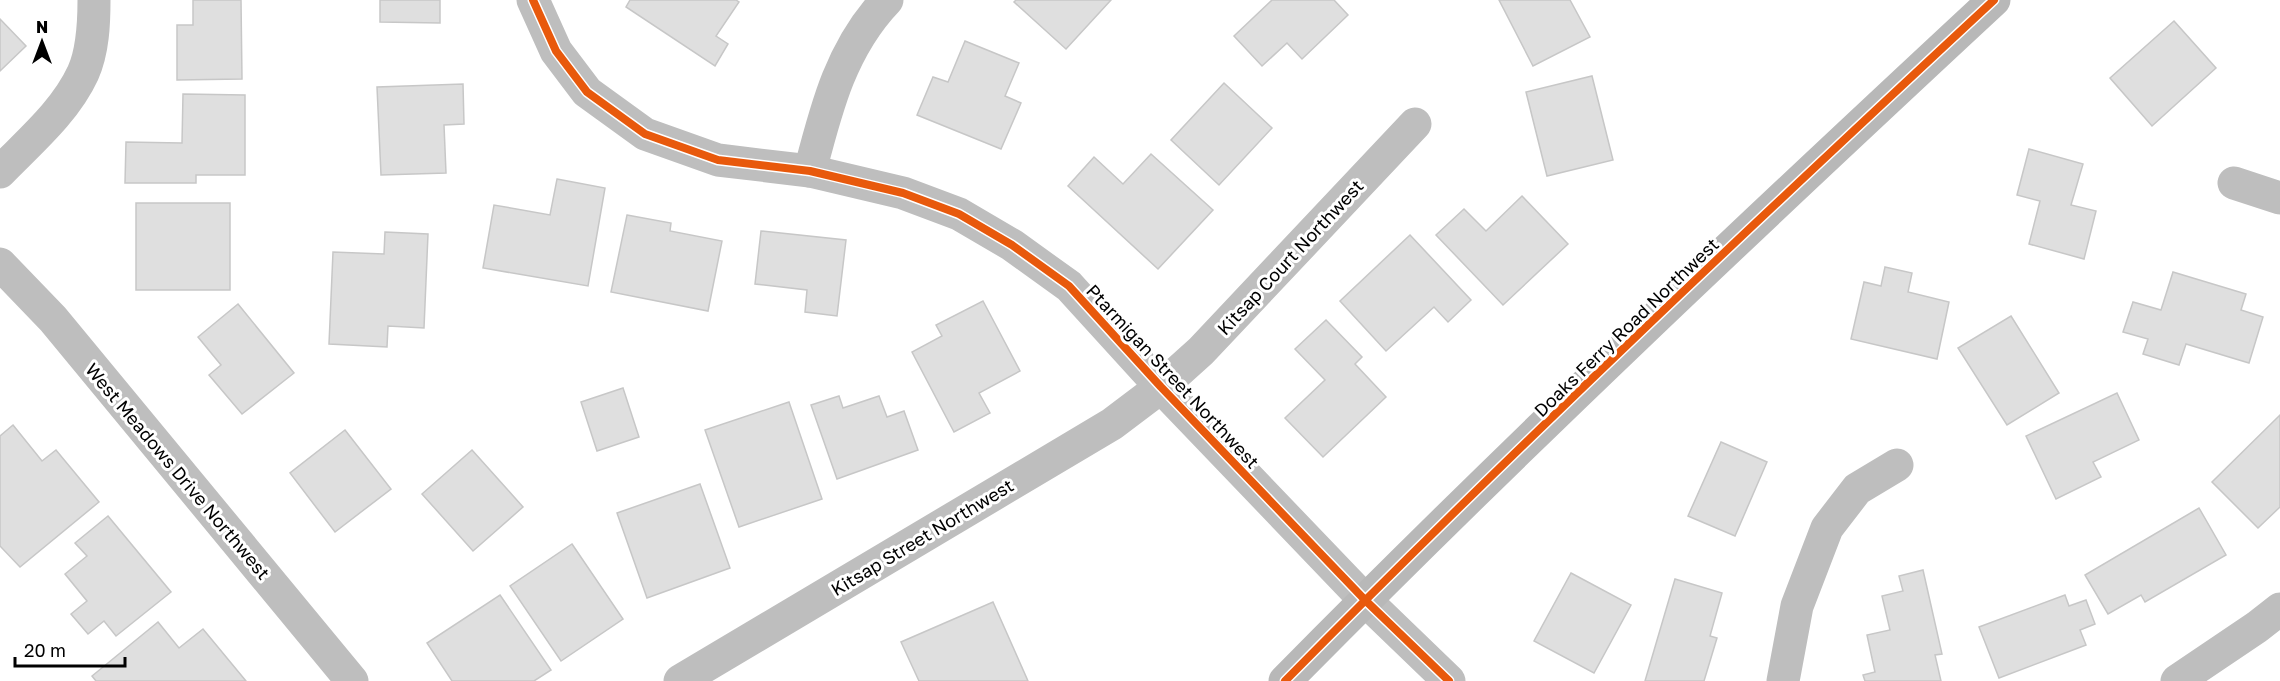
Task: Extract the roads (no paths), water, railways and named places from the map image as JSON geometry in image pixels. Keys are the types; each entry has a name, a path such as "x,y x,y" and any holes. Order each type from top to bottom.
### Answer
{"main road":[{"name":"Doaks Ferry Road Northwest","path":"1285,681 1365,600 1765,214 1994,0"}],"street":[{"path":"0,172 57,114 84,72 94,28 94,0"},
{"name":"Ptarmigan Street Northwest","path":"532,0 556,51 587,92 645,134 718,160 810,171 903,193 959,214 1012,245 1069,286 1161,387 1365,600 1449,681"},
{"path":"810,171 829,100 846,58 879,8 887,0"},
{"name":"Kitsap Court Northwest","path":"1161,387 1201,351 1415,124"},
{"path":"2234,183 2280,198"},
{"name":"West Meadows Drive Northwest","path":"0,264 53,319 352,681"},
{"name":"Kitsap Street Northwest","path":"680,681 1112,424 1161,387"},
{"path":"1783,681 1797,606 1827,528 1857,489 1897,465"},
{"path":"2177,681 2280,609"}]}
